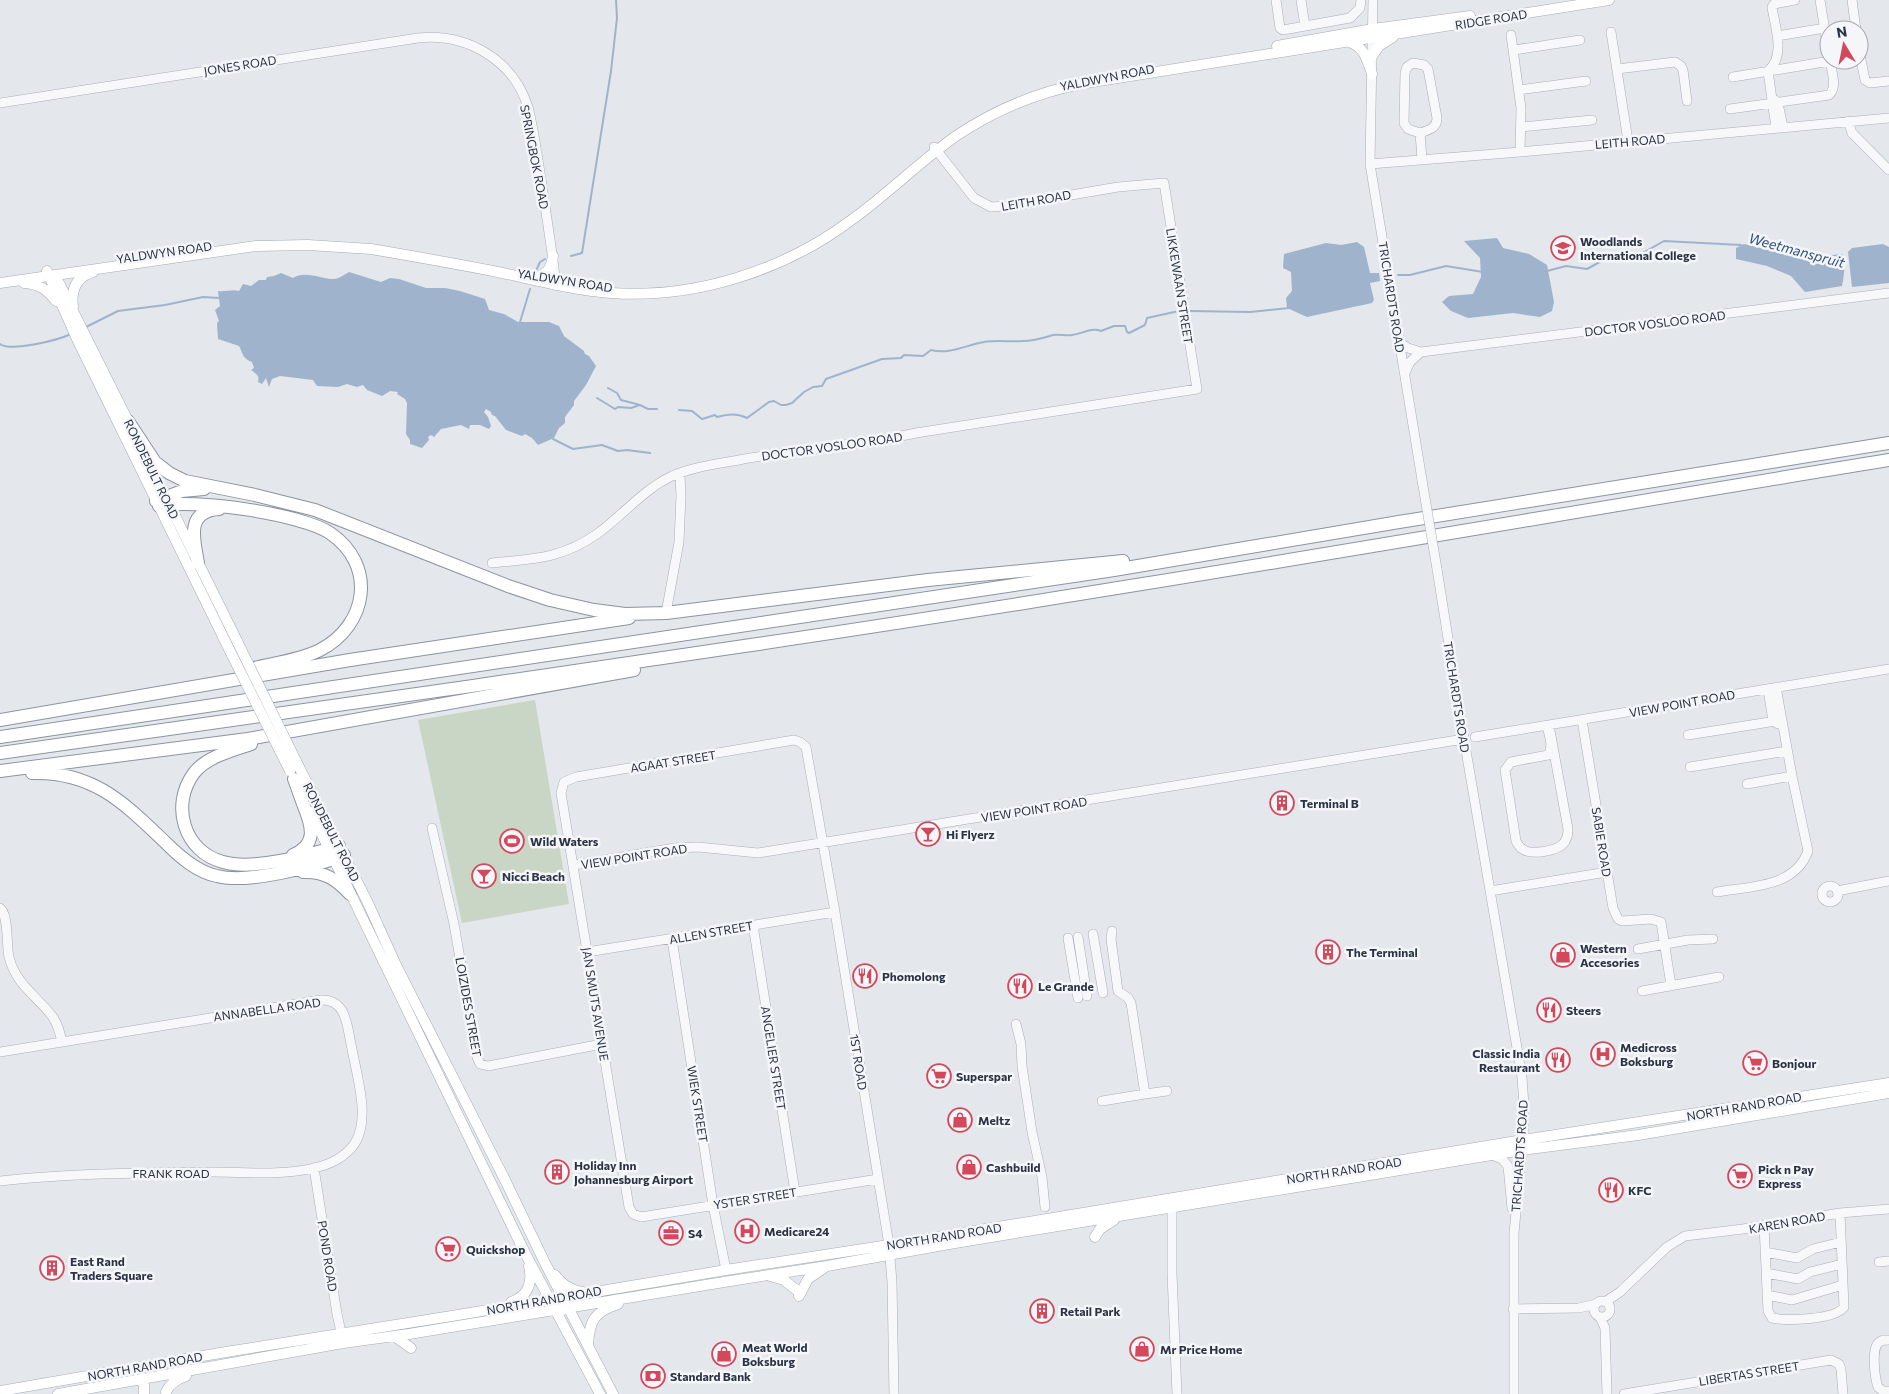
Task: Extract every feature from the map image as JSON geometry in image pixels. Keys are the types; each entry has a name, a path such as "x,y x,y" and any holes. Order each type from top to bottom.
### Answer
{"highway":[{"path":"128,421 155,462 169,473 185,481 255,495 315,510 508,586 550,600 594,610 626,614 666,613"},
{"path":"0,737 1114,570 1889,443"},
{"path":"0,753 753,645 1344,551 1889,460"},
{"path":"162,502 194,489 229,490"},
{"path":"135,697 287,661 319,650 340,637 357,609 361,595 358,569 351,553 329,532 280,515 237,508 162,502"},
{"path":"198,563 193,538 195,523 206,512 237,508"},
{"path":"0,720 350,660 666,613 928,580 1120,561 1399,522"},
{"path":"0,771 194,747 311,728 572,682 753,645"},
{"path":"311,728 250,744 215,758 194,772 184,797 182,818 185,830 192,842 210,857 235,865 336,852"},
{"path":"0,775 35,772 57,774 85,781 102,789 122,802 182,858 204,872 229,878 316,872 331,878 350,894"},
{"path":"279,860 304,849 311,837 310,819 294,772"},
{"path":"257,877 336,852"}],"main road":[{"name":"RIDGE ROAD","path":"1373,33 1450,18 1506,13 1589,0"},
{"name":"RIDGE ROAD","path":"1373,33 1406,32 1609,0"},
{"path":"1373,55 1382,43 1406,32"},
{"name":"YALDWYN ROAD","path":"936,149 990,116 1026,99 1059,88 1345,42 1373,33"},
{"name":"YALDWYN ROAD","path":"0,278 128,264 231,248 280,244 343,246 396,253 611,293 641,293 713,284 756,272 796,255 835,232 864,211 973,120 1025,96 1100,75 1212,60 1302,41 1373,33"},
{"path":"1345,42 1350,42 1361,48 1366,55 1372,74"},
{"name":"YALDWYN ROAD","path":"0,283 211,245 307,241 406,251 556,282"},
{"path":"538,277 548,271 553,256"},
{"path":"72,317 73,290 82,277 128,264"},
{"name":"RONDEBULT ROAD","path":"50,273 294,772 396,965 562,1297 613,1394"},
{"path":"0,283 34,284 43,287 72,317"},
{"name":"RONDEBULT ROAD","path":"81,336 128,421 162,502 198,563 234,647"},
{"name":"RONDEBULT ROAD","path":"336,852 350,894 526,1253 600,1394"},
{"name":"NORTH RAND ROAD","path":"0,1391 342,1338 394,1336 827,1266 889,1250 1889,1083"},
{"name":"NORTH RAND ROAD","path":"1265,1188 1492,1155 1522,1145 1638,1135 1889,1093"},
{"name":"NORTH RAND ROAD","path":"58,1394 216,1367 342,1338 590,1292 726,1270 949,1244 1119,1217 1172,1204"},
{"path":"1095,1237 1100,1229 1119,1217"},
{"path":"486,1310 515,1301 526,1292 531,1274 526,1253"},
{"path":"544,1261 563,1284 576,1291 590,1292"},
{"path":"767,1275 784,1280 799,1294 808,1279 827,1266"},
{"path":"588,1348 590,1326 597,1315 610,1307 643,1296"},
{"path":"394,1336 410,1348"},
{"path":"166,1392 168,1387 182,1377 216,1367"},
{"path":"140,1380 144,1385 144,1394"}],"street":[{"path":"1276,0 1281,30 1350,18 1360,8 1361,0"},
{"path":"1301,0 1305,26"},
{"name":"TRICHARDTS ROAD","path":"1374,0 1370,164 1464,739 1522,1077 1524,1106 1514,1233 1514,1394"},
{"path":"1768,71 1777,60 1777,36 1772,6 1795,0"},
{"path":"1820,0 1824,20"},
{"path":"1852,0 1855,20"},
{"path":"1777,36 1819,29"},
{"path":"1611,32 1628,141"},
{"path":"1511,35 1522,127 1520,152"},
{"name":"JONES ROAD","path":"0,103 426,37 435,36 457,40 478,48"},
{"path":"1514,50 1580,40"},
{"name":"SPRINGBOK ROAD","path":"478,48 498,61 509,72 518,85 528,106 556,282"},
{"path":"1733,76 1819,61"},
{"path":"1617,69 1675,62 1683,70 1688,101"},
{"path":"1418,63 1424,65 1429,71 1437,121 1433,128 1420,134 1408,129 1404,119 1406,70 1409,65 1418,63"},
{"path":"1730,109 1826,96 1831,93 1834,86 1831,70"},
{"path":"1863,70 1865,80 1870,83 1889,81"},
{"path":"1768,71 1780,127"},
{"path":"1519,90 1586,80"},
{"name":"LEITH ROAD","path":"1370,164 1889,118"},
{"path":"1522,127 1592,120"},
{"path":"1848,121 1852,133 1889,170"},
{"path":"1420,134 1422,159"},
{"name":"LEITH ROAD","path":"936,149 974,198 986,205 997,208 1094,190 1164,183"},
{"name":"LIKKEWAAN STREET","path":"1164,183 1197,389"},
{"name":"DOCTOR VOSLOO ROAD","path":"1421,352 1889,293"},
{"path":"1400,343 1421,352"},
{"path":"1404,373 1410,362 1421,352"},
{"name":"DOCTOR VOSLOO ROAD","path":"492,563 544,558 567,550 596,534 655,487 680,474 697,468 752,457 878,442 916,433 1197,389"},
{"path":"666,613 679,542 680,474"},
{"name":"VIEW POINT ROAD","path":"1475,737 1889,669"},
{"path":"1717,892 1776,882 1796,871 1807,856 1808,851 1788,751 1779,722 1772,688"},
{"name":"SABIE ROAD","path":"1582,720 1613,908 1618,919 1628,922 1651,919 1661,922 1665,944"},
{"path":"1688,735 1779,722"},
{"path":"1548,726 1568,829 1568,836 1562,845 1557,848 1540,852 1526,852 1516,841 1505,770 1511,762 1548,755 1552,748 1548,726"},
{"name":"VIEW POINT ROAD","path":"574,865 675,848 698,847 758,853 824,844 1464,739"},
{"name":"1ST ROAD","path":"794,740 803,744 808,753 889,1250 894,1321 894,1394"},
{"name":"AGAAT STREET","path":"561,793 564,782 576,777 794,740"},
{"path":"1690,766 1788,751"},
{"path":"1747,784 1792,776"},
{"name":"JAN SMUTS AVENUE","path":"561,793 602,1044 630,1207 633,1214"},
{"name":"LOIZIDES STREET","path":"432,828 454,924 477,1057 480,1064 488,1066 602,1044"},
{"path":"1490,891 1607,872"},
{"path":"1837,891 1889,881"},
{"path":"0,908 4,912 6,922 6,943 10,962 29,992 53,1017 60,1031 62,1042"},
{"name":"ALLEN STREET","path":"587,952 835,912"},
{"name":"ANGELIER STREET","path":"753,925 795,1192"},
{"path":"1112,931 1111,939 1118,991 1128,998 1131,1003 1145,1094"},
{"path":"1093,934 1103,993"},
{"path":"1068,938 1082,997 1078,937"},
{"name":"WIEK STREET","path":"672,939 713,1205 726,1270"},
{"path":"1638,949 1688,940 1713,939"},
{"path":"1665,944 1671,985"},
{"path":"1642,991 1719,977"},
{"name":"ANNABELLA ROAD","path":"0,1052 321,1000 331,1001 337,1004 346,1019 363,1120 362,1128 354,1144 340,1158"},
{"path":"1016,1024 1021,1044 1022,1066 1032,1132 1042,1177 1045,1208"},
{"path":"1102,1101 1167,1090"},
{"path":"1492,1155 1505,1162 1510,1173 1514,1233"},
{"name":"FRANK ROAD","path":"0,1181 92,1174 277,1172 314,1168 340,1158"},
{"name":"POND ROAD","path":"314,1168 342,1338"},
{"name":"YSTER STREET","path":"633,1214 641,1217 878,1179"},
{"path":"1172,1204 1172,1274 1177,1394"},
{"name":"KAREN ROAD","path":"1602,1310 1667,1247 1685,1236 1840,1213 1889,1209"},
{"path":"1764,1225 1768,1311 1772,1318 1785,1321 1800,1320 1841,1311 1844,1307 1840,1213"},
{"path":"1765,1252 1797,1258 1813,1249 1841,1242"},
{"path":"1879,1262 1889,1261"},
{"path":"1766,1273 1798,1279 1810,1272 1842,1264"},
{"path":"1767,1295 1792,1300 1843,1285"},
{"path":"1513,1310 1579,1308 1602,1310 1605,1328 1607,1394"},
{"path":"1889,1340 1881,1341 1874,1350 1878,1387 1883,1391 1889,1391"},
{"name":"LIBERTAS STREET","path":"1624,1394 1831,1360 1839,1364 1841,1369 1843,1394"}],"green space":[{"name":"Wild Waters","path":"535,700 569,904 462,923 418,720"}],"water":[{"path":"1497,238 1503,248 1529,254 1547,265 1554,302 1552,311 1540,317 1513,313 1468,318 1451,311 1442,302 1449,296 1473,294 1481,277 1480,258 1464,241"},
{"path":"1357,242 1364,247 1370,273 1379,273 1380,281 1370,283 1374,300 1372,303 1307,317 1287,308 1286,298 1292,291 1291,272 1283,268 1284,254 1326,243 1341,245"},
{"path":"1744,244 1769,250 1782,248 1799,252 1811,261 1823,256 1842,254 1844,274 1842,286 1805,292 1791,276 1767,266 1736,259 1736,248"},
{"path":"1883,244 1889,247 1889,283 1852,287 1848,252 1852,248"},
{"path":"349,272 381,282 390,278 399,279 426,288 445,288 460,291 485,299 489,310 504,314 518,322 549,322 559,326 564,336 584,351 596,366 565,417 565,423 559,428 554,438 538,445 525,434 522,436 506,430 495,416 486,409 484,412 491,426 489,429 480,425 470,425 469,429 461,425 441,429 434,437 431,435 428,437 429,440 422,448 410,444 406,434 407,403 405,399 397,394 398,392 390,391 382,396 367,390 363,385 357,387 347,384 338,387 317,386 313,380 280,376 272,379 269,387 266,378 262,384 258,382 258,376 251,370 254,368 252,362 245,358 239,346 218,339 217,323 219,321 215,310 220,306 218,291 239,291 243,284 251,286 259,280 266,280 267,277 281,273 293,278 308,275 334,279"}],"waterway":[{"path":"571,256 582,253 611,71 617,18 616,0"},
{"name":"Weetmanspruit","path":"1547,271 1566,266 1587,269 1607,258 1632,259 1664,241 1741,245"},
{"path":"534,275 540,262 545,259"},
{"name":"Weetmanspruit","path":"1398,275 1410,275 1446,266 1483,272"},
{"path":"520,322 530,289"},
{"path":"84,328 118,311 165,305 203,297 219,298"},
{"path":"1189,311 1250,312 1289,308"},
{"path":"679,410 692,411 702,419 715,415 717,417 732,414 747,418 769,402 774,401 781,405 792,403 804,392 813,387 822,386 826,379 882,359 901,358 904,355 923,356 931,350 951,350 984,342 1027,341 1053,335 1072,335 1090,330 1101,331 1114,326 1125,326 1129,333 1145,325 1147,318 1179,311"},
{"path":"0,344 14,347 24,346 46,342 71,334"},
{"path":"608,388 617,393 621,400 640,405"},
{"path":"597,398 615,409 618,407 631,408 640,405 648,409 657,409"},
{"path":"553,439 573,449 602,445 618,451 627,450 650,453"}],"place":[{"name":"Woodlands International College","path":"1563,248"},
{"name":"Terminal B","path":"1282,803"},
{"name":"Hi Flyerz","path":"928,834"},
{"name":"Wild Waters","path":"512,841"},
{"name":"Nicci Beach","path":"484,876"},
{"name":"The Terminal","path":"1328,952"},
{"name":"Western Accesories","path":"1563,955"},
{"name":"Phomolong","path":"865,976"},
{"name":"Le Grande","path":"1020,986"},
{"name":"Steers","path":"1549,1010"},
{"name":"Medicross Boksburg","path":"1603,1054"},
{"name":"Classic India Restaurant","path":"1558,1060"},
{"name":"Bonjour","path":"1755,1063"},
{"name":"Superspar","path":"939,1076"},
{"name":"Meltz","path":"960,1120"},
{"name":"Cashbuild","path":"969,1167"},
{"name":"Holiday Inn Johannesburg Airport","path":"557,1172"},
{"name":"Pick n Pay Express","path":"1740,1176"},
{"name":"KFC","path":"1611,1190"},
{"name":"Medicare24","path":"747,1231"},
{"name":"S4","path":"671,1233"},
{"name":"Quickshop","path":"448,1249"},
{"name":"East Rand Traders Square","path":"52,1268"},
{"name":"Retail Park","path":"1042,1311"},
{"name":"Mr Price Home","path":"1142,1349"},
{"name":"Meat World Boksburg","path":"724,1354"},
{"name":"Standard Bank","path":"653,1376"}]}
